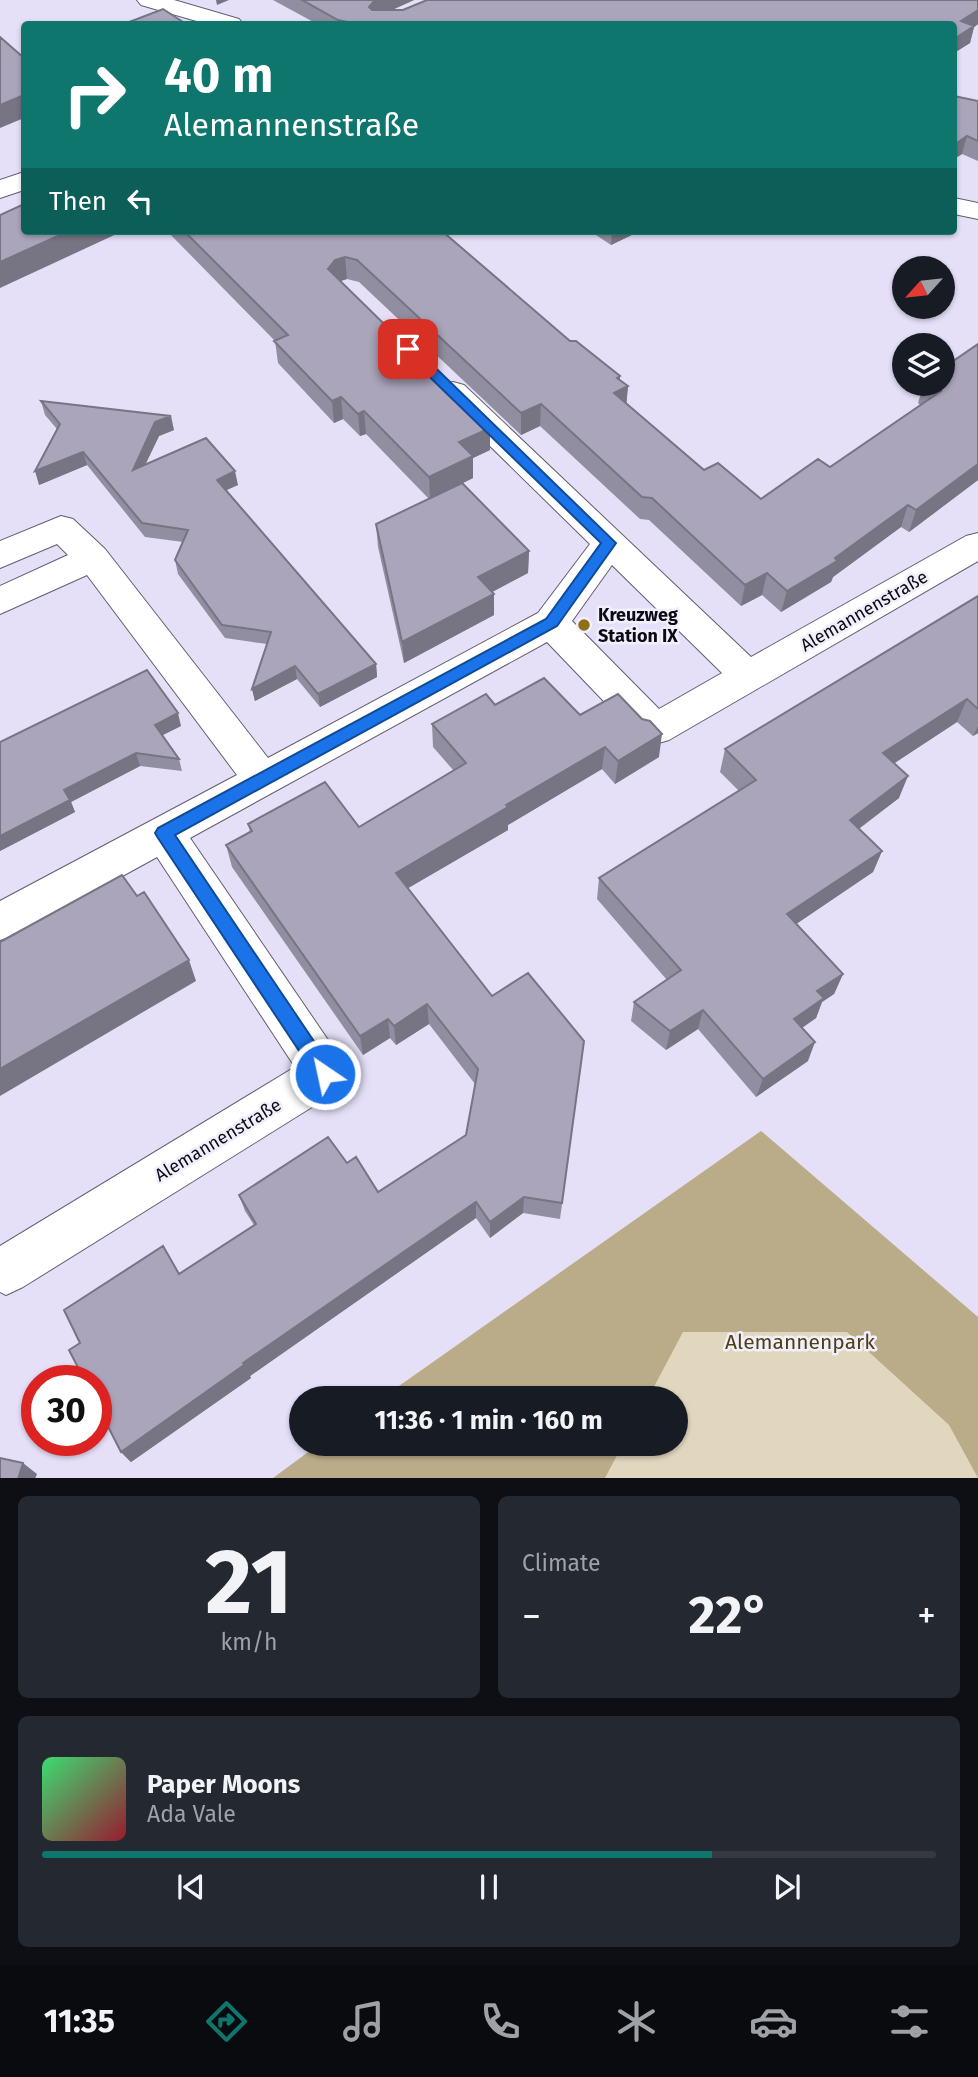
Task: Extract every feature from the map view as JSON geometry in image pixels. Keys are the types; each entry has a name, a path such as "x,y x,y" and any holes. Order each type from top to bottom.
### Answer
{"street":[{"path":"149,0 221,21"},
{"path":"0,190 21,181"},
{"path":"957,206 978,211"},
{"path":"428,369 749,677"},
{"path":"0,555 61,528 93,558 263,779"},
{"path":"0,922 551,622 609,543"},
{"name":"Alemannenstraße","path":"551,622 655,729 978,545"},
{"path":"0,601 93,558"},
{"name":"Alemannenstraße","path":"6,1270 325,1074 164,833"}],"green space":[{"name":"Alemannenpark","path":"761,1131 978,1317 978,1478 274,1478 303,1456 688,1456 688,1386 399,1386"}],"shaded area":[{"path":"761,1131 978,1317 978,1478 949,1425 847,1332 683,1332 654,1386 399,1386"},
{"path":"303,1456 617,1456 605,1478 273,1478"}],"building":[{"path":"302,0 375,0 369,7 372,10 403,10 427,0 978,0 978,10 961,21 974,26 957,37 957,21 338,20"},
{"path":"163,9 181,21 132,21"},
{"path":"0,37 21,55 21,96 0,105"},
{"path":"957,97 978,101 978,141 967,136 957,143"},
{"path":"21,205 21,235 60,235 0,262 0,215"},
{"path":"188,235 447,235 570,341 576,341 620,376 617,378 628,386 614,393 704,470 718,463 761,499 818,459 830,467 934,396 955,396 955,360 978,344 978,464 916,510 908,505 835,558 837,561 787,591 767,573 745,585 652,498 642,497 541,404 521,413 357,260 345,257 335,260 328,269 490,428 459,442 473,456 429,477 364,411 358,414 341,397 332,401 274,341 288,335"},
{"path":"41,401 171,416 155,422 133,470 206,438 235,471 217,480 376,664 318,694 295,666 252,689 271,632 222,625 175,560 188,530 142,523 83,452 35,471 60,424"},
{"path":"462,483 529,551 478,577 494,594 402,642 376,524"},
{"path":"978,596 978,709 967,699 883,753 908,776 850,820 882,851 787,914 843,974 817,991 824,998 794,1019 815,1042 763,1079 703,1010 670,1031 634,1002 681,970 599,878 756,780 725,749"},
{"path":"147,670 178,713 155,725 179,759 136,753 64,790 70,800 0,836 0,742"},
{"path":"544,678 580,715 618,694 642,719 650,721 662,734 618,761 605,747 396,873 492,996 528,973 584,1041 562,1203 524,1197 490,1222 476,1202 243,1363 244,1365 121,1452 112,1434 112,1365 77,1365 69,1350 80,1343 64,1310 163,1246 179,1274 256,1224 239,1195 328,1137 347,1163 356,1157 378,1192 466,1135 478,1069 427,1004 394,1026 388,1019 360,1036 226,845 252,831 248,824 325,782 359,827 466,763 432,724 486,694 495,705"},
{"path":"122,875 137,896 144,892 189,960 0,1069 0,942"},
{"path":"0,1458 23,1463 18,1478 0,1478"}],"place":[{"name":"Kreuzweg Station IX","path":"584,625"}],"route":[{"path":"325,1074 164,833 551,622 609,543 408,349"}]}
